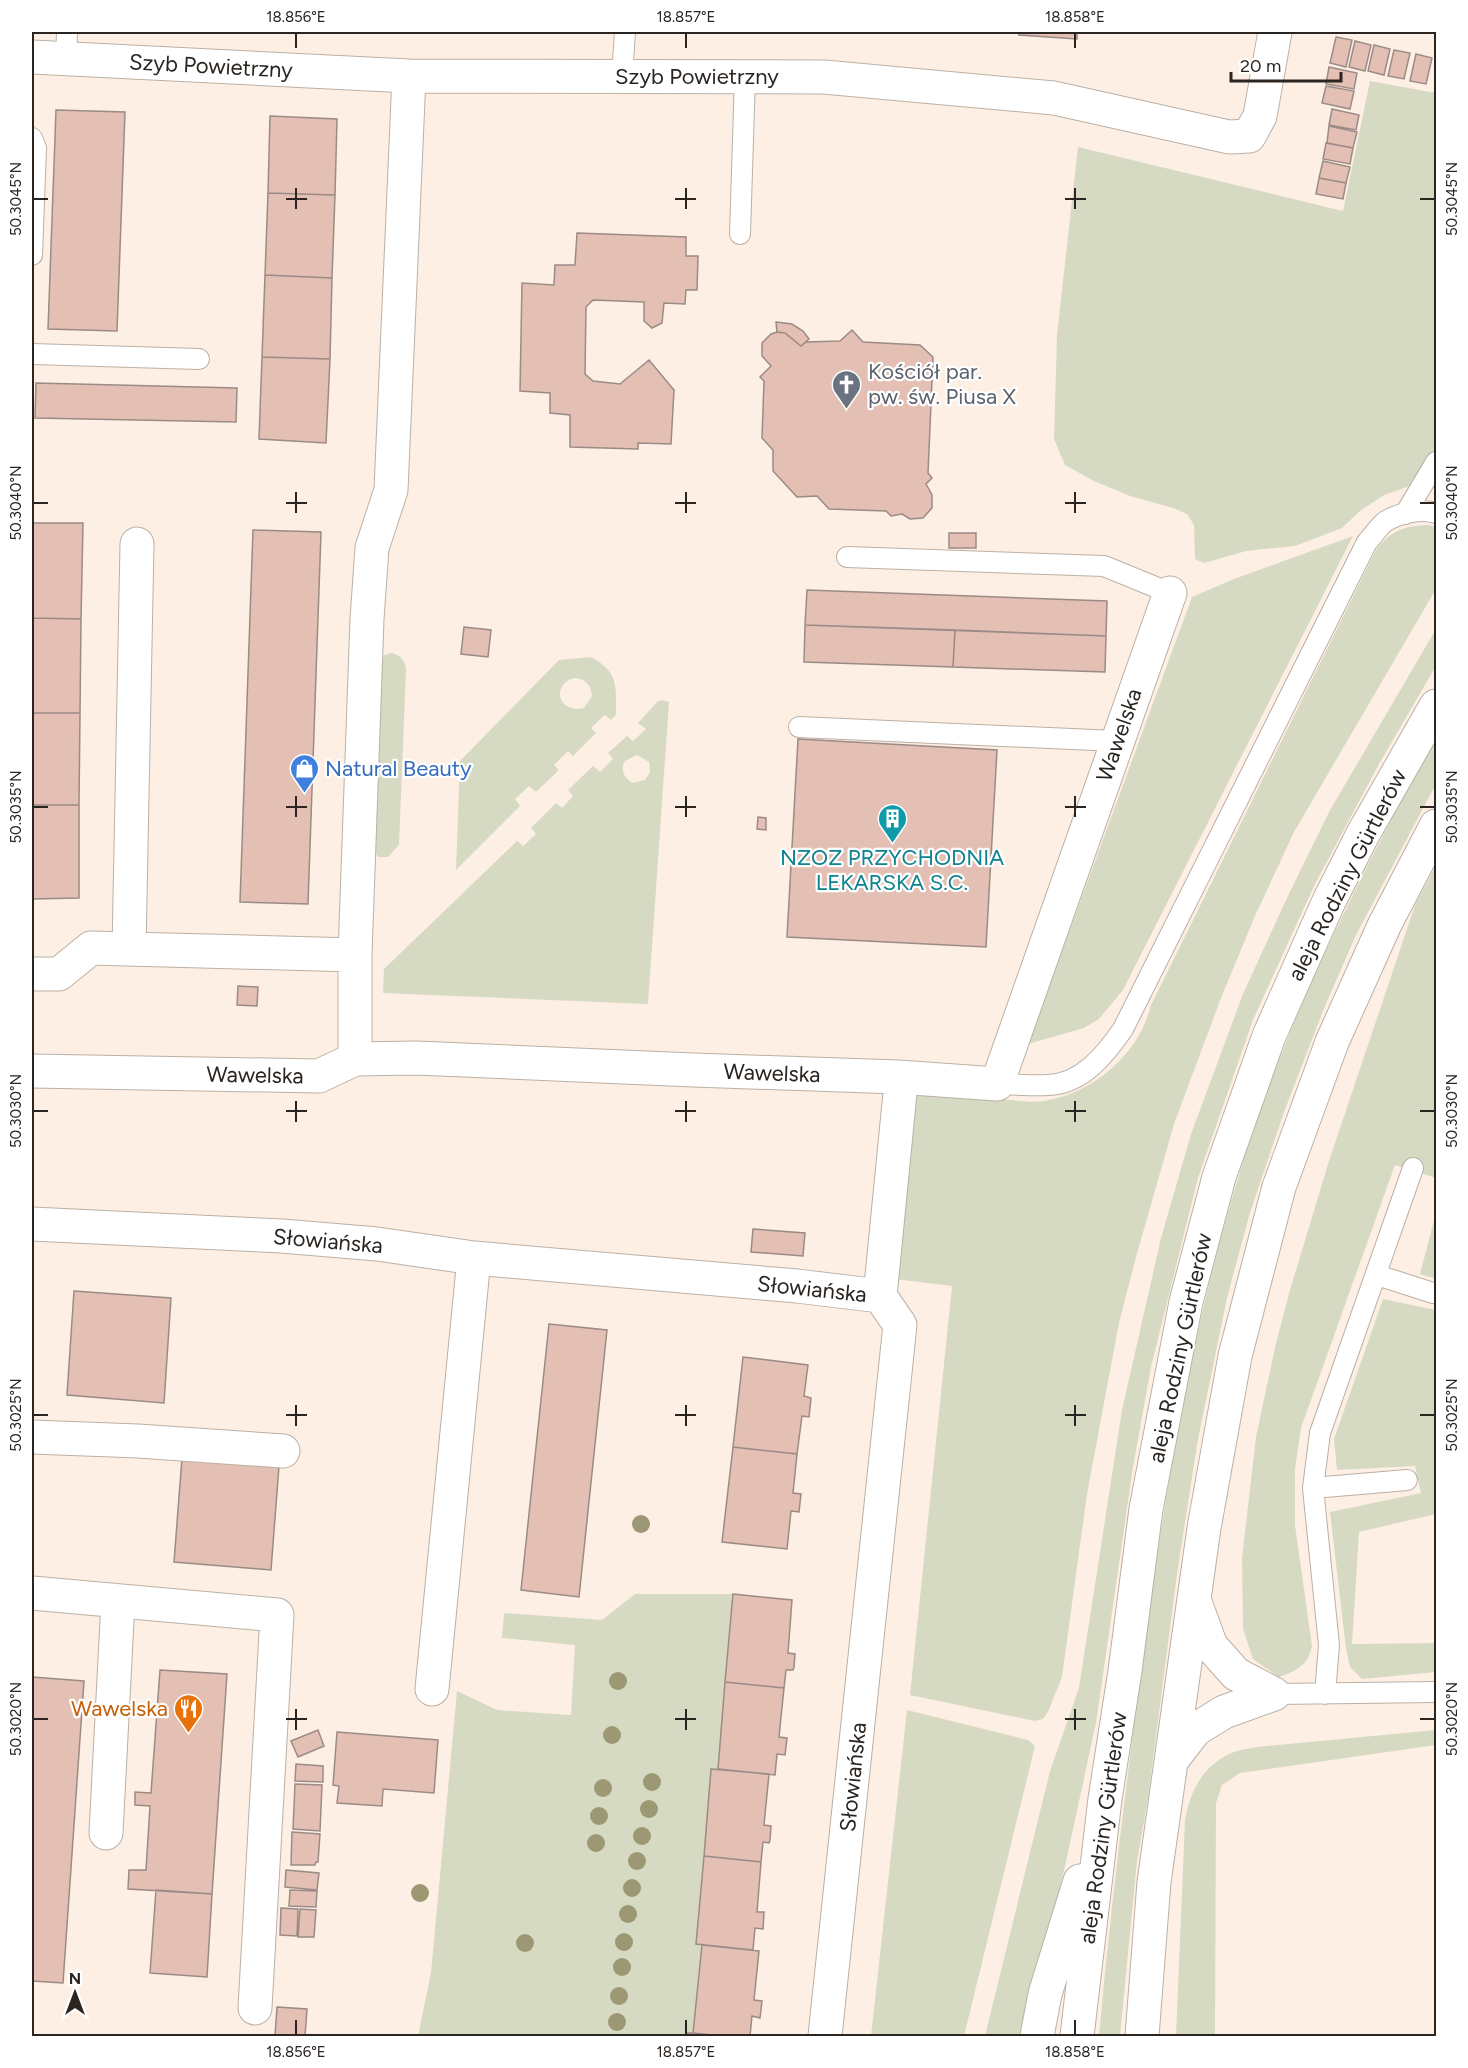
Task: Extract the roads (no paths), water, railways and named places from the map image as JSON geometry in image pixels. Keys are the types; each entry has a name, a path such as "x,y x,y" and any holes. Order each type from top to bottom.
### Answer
{"street":[{"name":"Szyb Powietrzny","path":"32,57 67,45 409,76 824,77 1054,98 1229,136 1250,136 1260,116 1275,32"},
{"path":"355,1059 355,955 367,619 372,548 391,490 409,76"},
{"path":"129,949 137,543"},
{"name":"Wawelska","path":"32,1071 319,1076 355,1059 417,1058 898,1077 997,1084 1170,593"},
{"name":"aleja Rodziny Gürtlerów","path":"1077,2037 1105,1798 1125,1671 1148,1497 1186,1302 1220,1177 1269,1036 1329,901 1363,834 1437,706"},
{"path":"1142,2037 1154,1882 1204,1528 1235,1356 1279,1187 1332,1042 1383,926 1437,826"},
{"path":"32,974 59,974 91,948 355,955"},
{"path":"880,1296 900,1094 898,1077"},
{"name":"Słowiańska","path":"32,1224 377,1244 474,1258 798,1286 880,1296 900,1325 825,2037"},
{"path":"432,1689 474,1258"},
{"path":"32,1437 283,1451"},
{"path":"32,1593 277,1615 255,2008"},
{"path":"1195,1600 1211,1646 1236,1674 1274,1694"},
{"path":"106,1833 118,1601"},
{"path":"1172,1760 1195,1730 1224,1712 1274,1694"},
{"path":"1037,2037 1045,1994 1105,1798"}],"lane":[{"path":"622,76 625,32"},
{"path":"740,234 745,76"},
{"path":"32,138 36,148 32,255"},
{"path":"32,354 199,359"},
{"path":"1405,514 1437,462"},
{"path":"997,1084 1050,1086 1080,1076 1106,1054 1123,1029 1367,542 1384,522 1405,514 1429,511 1437,513"},
{"path":"847,558 1104,566 1170,593"},
{"path":"799,727 1117,741"},
{"path":"1325,1694 1329,1645 1313,1488 1320,1433 1413,1168"},
{"path":"1377,1275 1433,1293"},
{"path":"1313,1488 1407,1480"},
{"path":"1274,1694 1437,1692"}],"place":[{"name":"Kościół par. pw. św. Piusa X","path":"847,410"},
{"name":"Natural Beauty","path":"304,794"},
{"name":"NZOZ PRZYCHODNIA LEKARSKA S.C.","path":"892,844"},
{"name":"Wawelska","path":"189,1734"}]}
